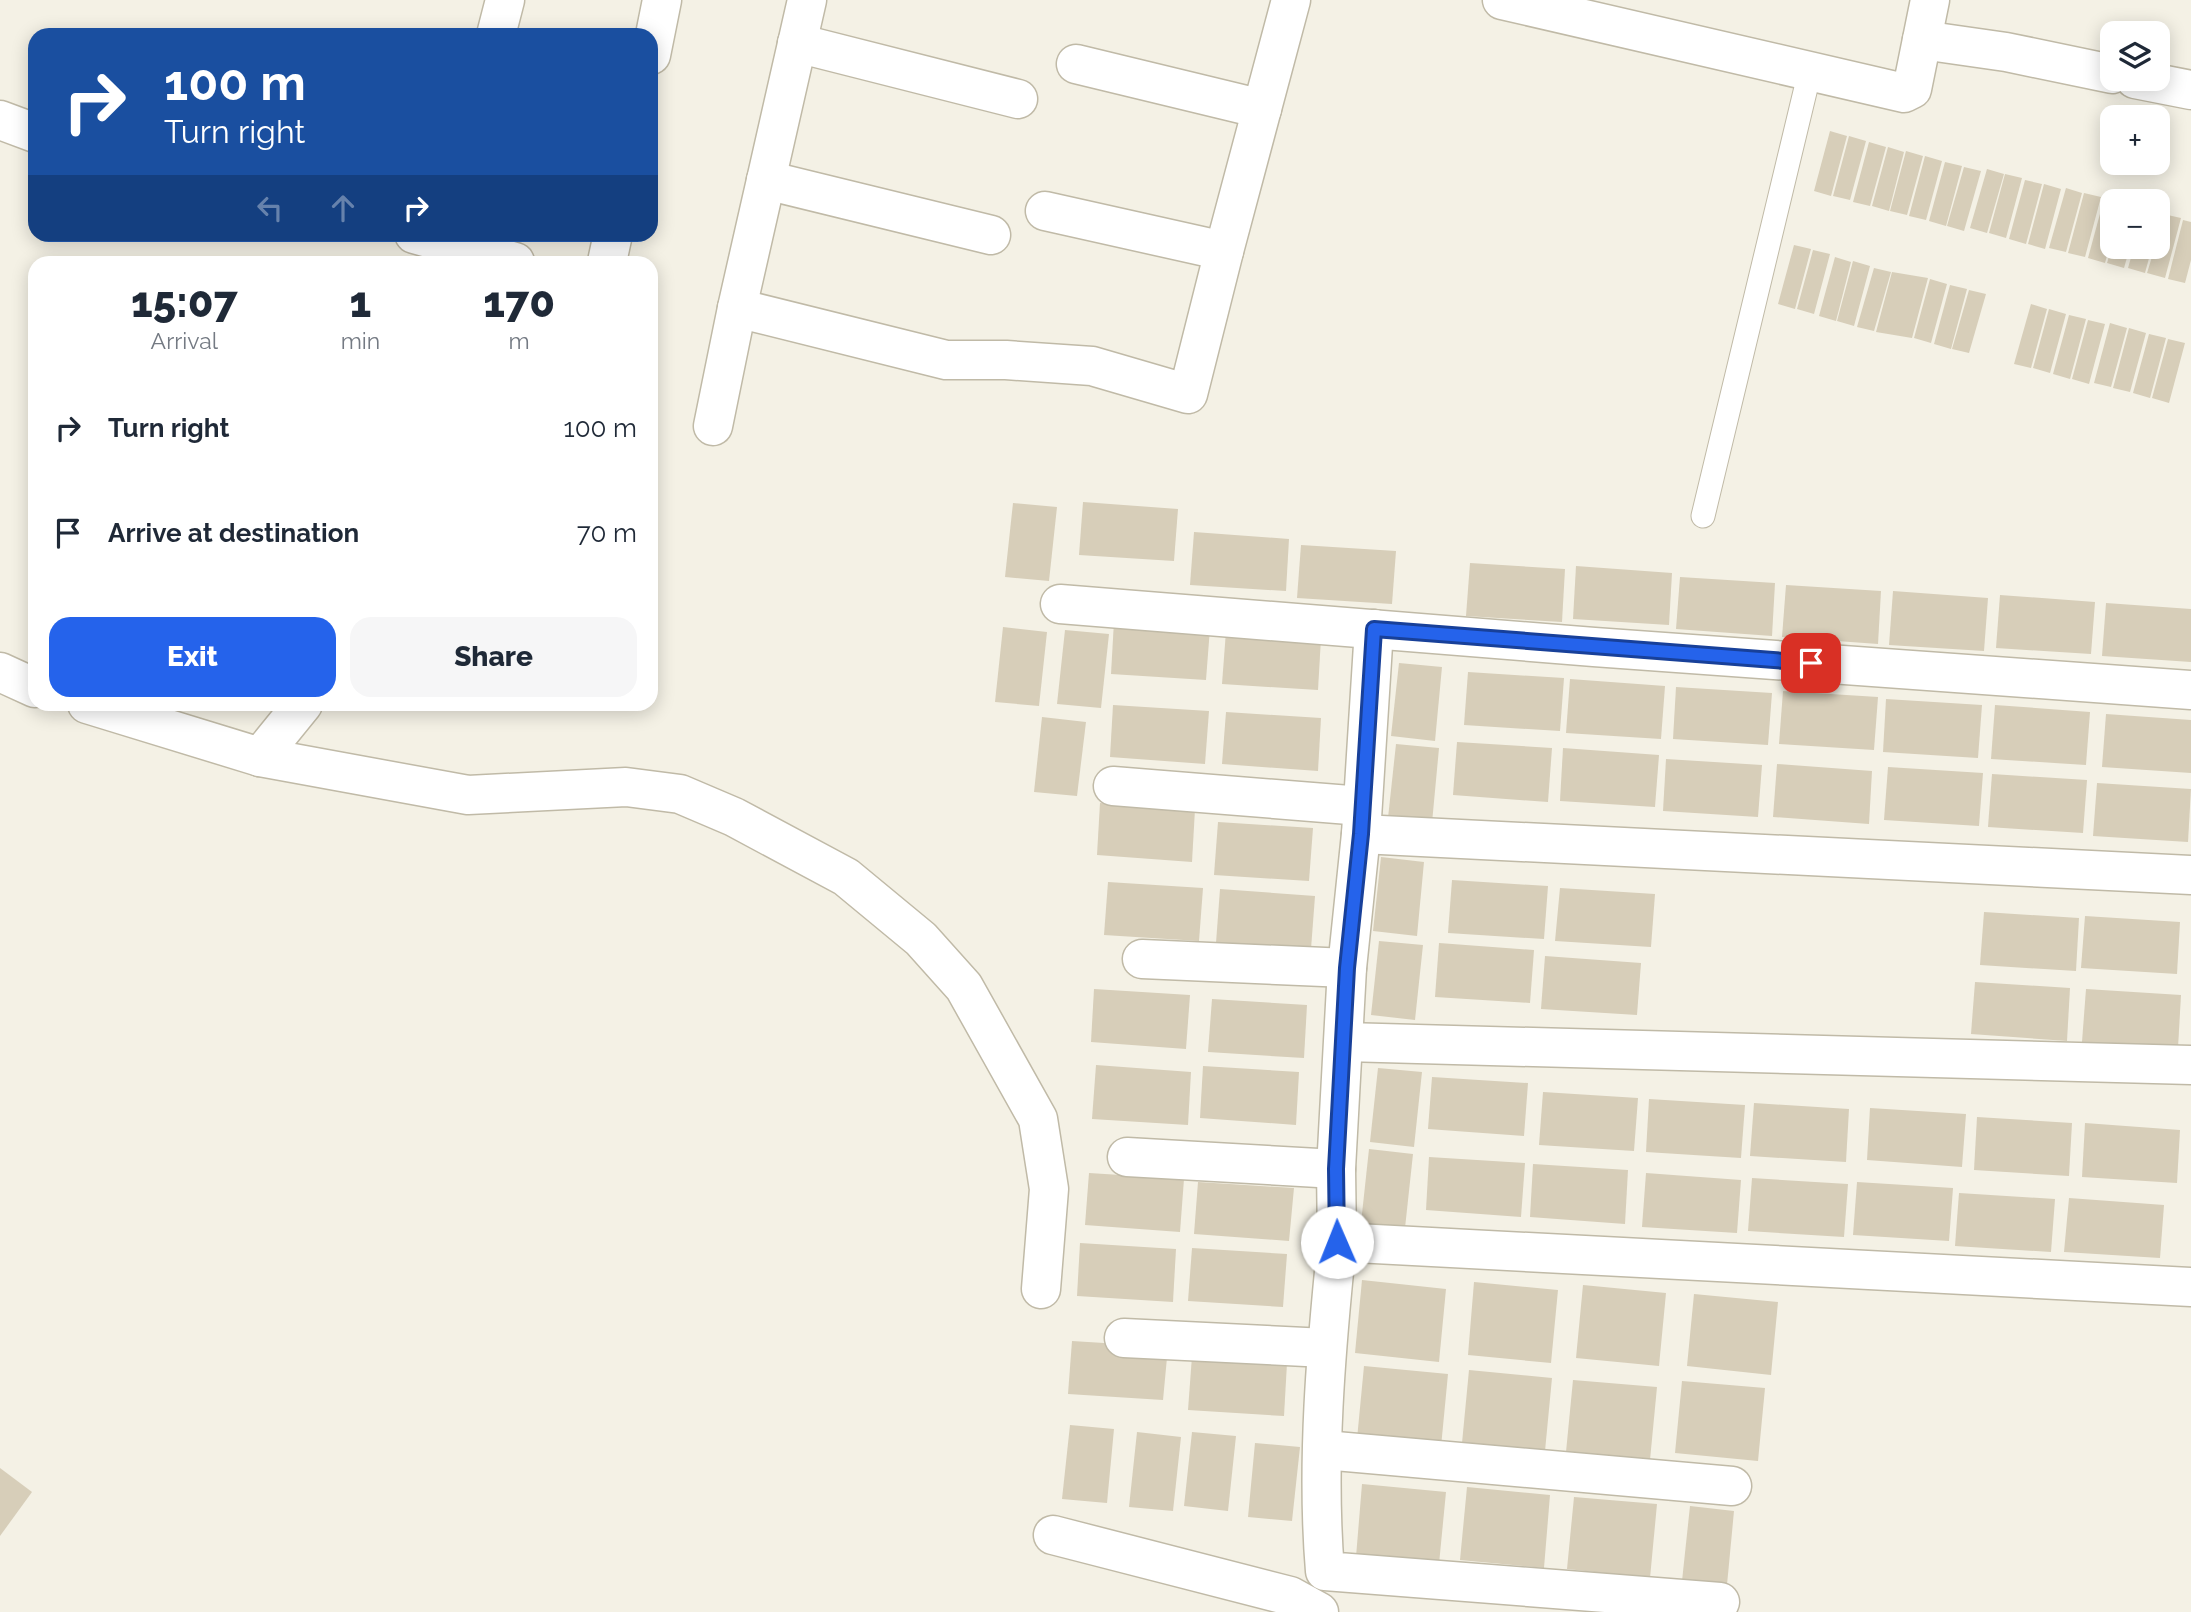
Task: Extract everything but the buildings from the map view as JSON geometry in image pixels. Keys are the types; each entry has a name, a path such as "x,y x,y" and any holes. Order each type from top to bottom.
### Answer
{"street":[{"path":"498,28 505,0"},
{"path":"656,28 662,0"},
{"path":"713,426 807,0"},
{"path":"737,308 946,360 1006,360 1092,366 1188,394 1291,0"},
{"path":"1502,0 1904,93 1909,92 1930,0"},
{"path":"1922,40 2006,52 2100,72"},
{"path":"797,43 1018,99"},
{"path":"1076,64 1262,108"},
{"path":"2170,86 2191,90"},
{"path":"0,120 28,130"},
{"path":"766,180 991,234"},
{"path":"1045,211 1224,251"},
{"path":"441,244 490,256"},
{"path":"1060,604 2191,690"},
{"path":"1374,629 1362,820 1347,968 1336,1169 1337,1242 1326,1348 1321,1529 1325,1571 1720,1602"},
{"path":"0,672 28,685"},
{"path":"110,711 260,757 468,795 626,787 680,794 734,817 846,877 921,939 964,987 1038,1119 1049,1189 1041,1289"},
{"path":"260,757 297,711"},
{"path":"1113,786 1362,820 2191,875"},
{"path":"1142,959 1347,968"},
{"path":"1345,1042 2191,1065"},
{"path":"1127,1157 1336,1169"},
{"path":"1337,1242 2191,1287"},
{"path":"1124,1338 1326,1348"},
{"path":"1324,1450 1732,1486"},
{"path":"1053,1535 1290,1596 1319,1612"}],"lane":[{"path":"1703,516 1810,71"}],"route":[{"path":"1337,1242 1336,1169 1347,968 1361,834 1374,629 1811,663"}]}
